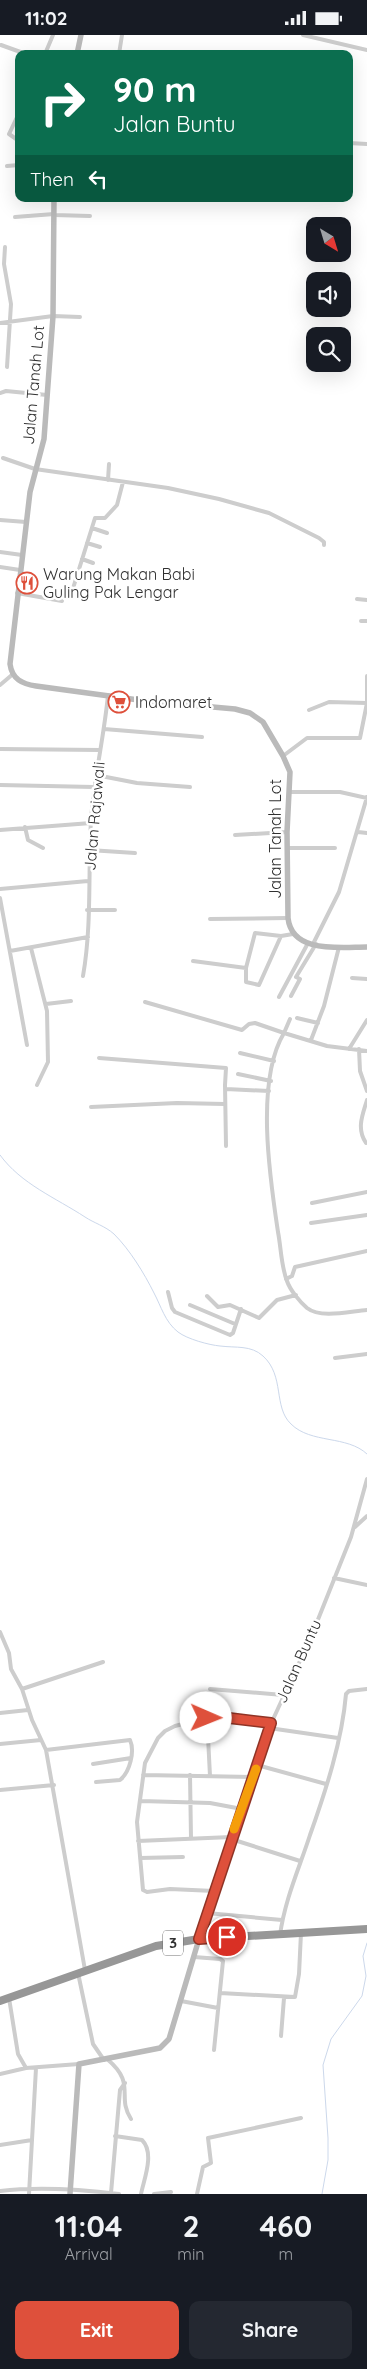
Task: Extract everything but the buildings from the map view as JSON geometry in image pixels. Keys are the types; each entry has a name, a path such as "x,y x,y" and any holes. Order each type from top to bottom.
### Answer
{"highway":[{"name":"3","path":"0,2001 156,1946 199,1939 367,1929"}],"main road":[{"path":"78,50 81,35"},
{"name":"Jalan Tanah Lot","path":"54,202 53,316 47,395 42,449 35,469 17,593 10,664 13,674 19,681 26,684 250,713 267,726 290,773 287,832 288,918 293,934"},
{"path":"293,934 300,940 312,944 339,947 367,947"},
{"path":"71,2191 79,2064 160,2048 165,2044 181,2001 199,1939"}],"street":[{"path":"47,50 53,35"},
{"path":"120,50 122,35"},
{"path":"303,35 367,50"},
{"path":"2,45 15,50"},
{"path":"15,122 10,134 15,138"},
{"path":"353,143 367,144"},
{"path":"7,166 15,165"},
{"path":"15,217 54,214 90,216"},
{"path":"5,247 4,264 11,304 7,367"},
{"path":"0,323 53,316 80,317"},
{"path":"0,393 6,391 47,395"},
{"path":"3,458 35,469 199,494 270,513 319,538 324,542 324,545"},
{"path":"108,480 109,464"},
{"path":"70,598 95,518 105,518 116,507 123,482"},
{"path":"0,519 26,522"},
{"path":"92,528 107,533"},
{"path":"87,543 100,547"},
{"path":"0,552 22,555"},
{"path":"82,559 93,563"},
{"path":"0,567 20,570"},
{"path":"78,573 87,577"},
{"path":"17,593 62,601"},
{"path":"357,599 367,599"},
{"path":"361,621 367,621"},
{"path":"0,685 2,680 13,674"},
{"path":"283,756 307,738 359,739 367,703 366,677"},
{"name":"Jalan Rajawali","path":"83,976 88,937 89,850 94,787 108,695"},
{"path":"309,710 328,702 367,703"},
{"path":"104,729 202,737"},
{"path":"0,749 100,750"},
{"path":"96,775 138,783 190,787"},
{"path":"0,785 94,787"},
{"path":"289,792 340,792 367,798 339,892 296,977 300,979 291,997"},
{"path":"0,830 91,823"},
{"path":"25,827 28,840 43,848"},
{"path":"236,835 287,832"},
{"path":"358,832 367,833"},
{"path":"288,848 334,848"},
{"path":"89,850 135,853"},
{"path":"0,889 88,881"},
{"path":"0,898 27,1045"},
{"path":"87,910 115,910"},
{"path":"210,919 288,918"},
{"path":"281,936 259,985 245,981 246,968 255,933 281,936 293,934"},
{"path":"10,951 88,937"},
{"path":"279,997 312,944"},
{"path":"311,1040 318,1023 339,947"},
{"path":"31,948 46,1004 48,1062 37,1085"},
{"path":"193,961 246,968"},
{"path":"352,978 367,979"},
{"path":"46,1004 71,1001"},
{"path":"145,1002 240,1030 255,1023 328,1046 367,1051"},
{"path":"297,1018 318,1023"},
{"path":"290,1019 278,1044 267,1110 270,1163 286,1279 306,1307 315,1312 367,1310"},
{"path":"349,1049 367,1020"},
{"path":"359,1049 360,1071 367,1091"},
{"path":"240,1053 274,1061"},
{"path":"99,1058 225,1068 228,1071 224,1085 226,1089 226,1146"},
{"path":"238,1075 271,1081"},
{"path":"226,1089 269,1091"},
{"path":"366,1143 362,1136 361,1117 367,1100"},
{"path":"91,1107 177,1103 225,1104"},
{"path":"312,1203 367,1192"},
{"path":"311,1223 367,1215"},
{"path":"286,1279 292,1276 295,1267 367,1251"},
{"path":"168,1292 172,1308 181,1316 230,1335 233,1333 241,1309"},
{"path":"207,1296 218,1307 230,1305 260,1317 277,1300 296,1295"},
{"path":"190,1305 235,1323"},
{"path":"335,1359 367,1354"},
{"path":"355,1527 367,1479"},
{"path":"355,1527 367,1516"},
{"name":"Jalan Buntu","path":"199,1939 269,1728 282,1695 311,1637 355,1527"},
{"path":"334,1578 367,1585"},
{"path":"0,1632 9,1653 11,1669 22,1689 28,1710 46,1750 54,1785 92,2044 103,2060 116,2067 123,2085 126,2108 131,2119"},
{"path":"22,1689 103,1662"},
{"path":"210,1689 282,1695"},
{"path":"280,1935 290,1889 326,1784 338,1738 346,1694 349,1691 367,1689"},
{"path":"0,1713 28,1710"},
{"path":"214,1891 170,1889 145,1892 137,1823 145,1763 158,1738 165,1731 175,1726 215,1717 271,1723"},
{"path":"269,1728 338,1738"},
{"path":"208,1737 210,1776"},
{"path":"0,1744 41,1740"},
{"path":"46,1750 129,1740 132,1743 131,1758 122,1779 96,1782"},
{"path":"93,1764 131,1758"},
{"path":"257,1765 326,1784"},
{"path":"143,1775 253,1777"},
{"path":"190,1775 192,1803 191,1838"},
{"path":"0,1790 54,1785"},
{"path":"141,1801 210,1803 242,1809"},
{"path":"138,1841 231,1838 300,1861"},
{"path":"140,1858 183,1857"},
{"path":"207,1913 282,1920"},
{"path":"220,1993 294,1998 296,1995 301,1933"},
{"path":"194,1957 222,1960 214,2049"},
{"path":"9,1998 18,2054 26,2068"},
{"path":"281,2036 284,1998"},
{"path":"181,2001 218,2008"},
{"path":"0,2074 26,2068 79,2064"},
{"path":"29,2194 36,2068"},
{"path":"111,2193 123,2085"},
{"path":"197,2194 202,2169 211,2163 207,2143 208,2138 301,2118"},
{"path":"116,2136 142,2140 147,2146 148,2163 141,2194"},
{"path":"0,2145 32,2140"},
{"path":"0,2191 29,2187 119,2194"},
{"path":"154,2194 171,2192"}],"waterway":[{"path":"0,1155 8,1165 28,1182 114,1234 136,1262 167,1319 178,1332 204,1343 258,1352 270,1364 277,1382 282,1409 291,1424 308,1434 350,1444 367,1454"},
{"path":"322,2194 328,2160 323,2065 331,2039 362,1996 366,1976 363,1956 367,1943"}],"slow traffic":[{"path":"234,1829 256,1769"}],"place":[{"name":"Warung Makan Babi Guling Pak Lengar","path":"27,583"},
{"name":"Indomaret","path":"119,702"}],"route":[{"path":"206,1718 229,1718 271,1723 199,1939 227,1937"}]}
